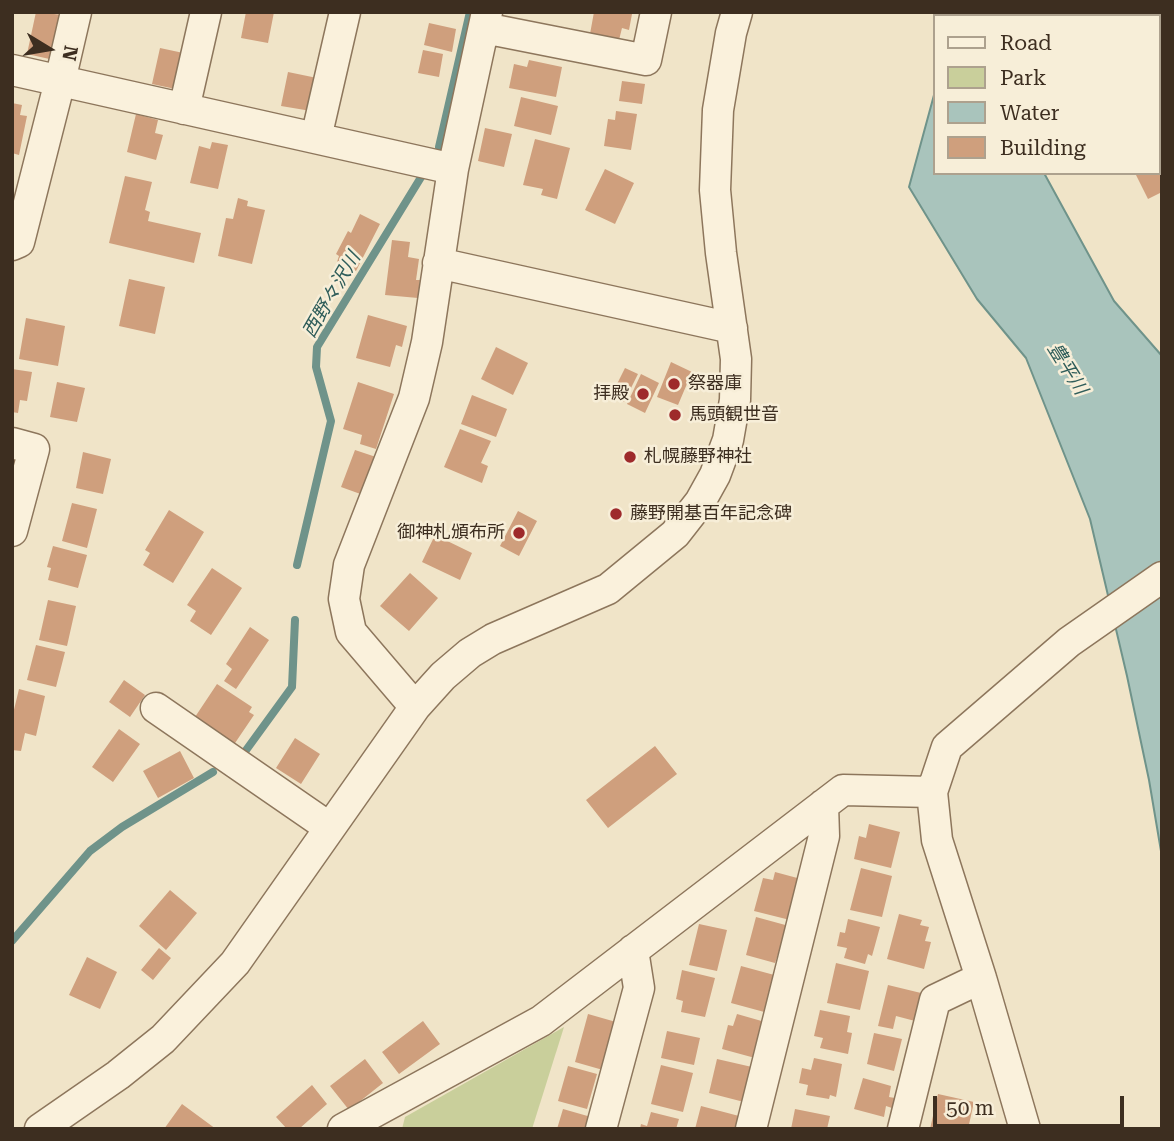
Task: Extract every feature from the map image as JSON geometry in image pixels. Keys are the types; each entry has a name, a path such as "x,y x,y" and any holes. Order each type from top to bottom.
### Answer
{"street":[{"path":"12,245 19,242 76,12"},
{"path":"184,109 206,12"},
{"path":"316,138 345,12"},
{"path":"415,707 351,632 344,599 349,565 414,398 427,342 453,169 486,20 646,60 656,12"},
{"path":"40,1129 118,1075 163,1039 235,963 415,707 443,676 470,653 559,608 608,589 675,534 689,518 715,475 728,440 735,400 736,359 715,190 718,110 737,12"},
{"path":"12,71 453,169"},
{"path":"438,263 732,328"},
{"path":"12,443 34,449 12,531"},
{"path":"1025,1129 937,840 932,792 947,747 1069,642 1162,577"},
{"path":"156,708 330,828"},
{"path":"360,1125 541,1021 843,790 932,792"},
{"path":"751,1129 824,836 823,805"},
{"path":"601,1129 639,988 633,950"},
{"path":"904,1129 935,1000 981,978"}],"green space":[{"path":"564,1027 532,1129 402,1129 405,1117"}],"water":[{"name":"豊平川","path":"932,102 932,175 1045,175 1114,301 1162,356 1162,857 1127,676 1090,519 1026,358 977,299 909,187"}],"building":[{"path":"36,12 63,15 54,60 27,54"},
{"path":"246,12 274,12 268,43 241,38"},
{"path":"594,12 632,14 629,30 622,28 619,40 590,34"},
{"path":"429,23 456,29 452,52 424,45"},
{"path":"160,48 188,54 180,90 152,84"},
{"path":"423,50 443,54 439,77 418,73"},
{"path":"529,60 562,67 556,97 509,88 514,64 527,67"},
{"path":"288,72 317,78 311,111 281,106"},
{"path":"622,81 645,84 642,104 619,101"},
{"path":"521,97 558,106 551,135 514,126"},
{"path":"12,103 22,105 20,115 27,116 19,155 12,153"},
{"path":"616,111 637,114 631,150 604,146 608,119 615,120"},
{"path":"136,114 158,120 155,133 163,135 156,160 127,152"},
{"path":"485,128 512,134 504,167 478,161"},
{"path":"535,139 570,148 557,199 541,195 543,189 523,185"},
{"path":"212,142 228,145 218,189 190,183 199,146 210,149"},
{"path":"1160,162 1162,192 1148,199 1136,175 1160,175"},
{"path":"605,169 634,183 615,224 585,210"},
{"path":"125,176 152,182 145,210 150,212 148,221 201,233 194,263 109,243"},
{"path":"238,198 248,201 247,206 265,210 252,264 218,256 226,218 233,219"},
{"path":"360,214 380,224 356,271 337,262 339,256 336,254"},
{"path":"392,240 410,242 408,257 419,259 416,280 420,280 418,298 385,295"},
{"path":"129,279 165,287 155,334 119,326"},
{"path":"368,315 407,326 402,347 396,345 390,367 356,358"},
{"path":"26,318 65,326 58,366 19,359"},
{"path":"496,347 528,363 513,395 481,379"},
{"name":"祭器庫","path":"671,362 692,372 678,405 657,397"},
{"path":"625,368 638,374 624,402 611,396"},
{"path":"12,369 32,372 27,401 20,400 18,413 12,412"},
{"name":"拝殿","path":"641,374 659,383 645,413 627,404"},
{"path":"57,382 85,388 77,422 50,417"},
{"path":"358,382 394,394 376,449 360,444 362,435 343,429"},
{"path":"472,395 507,409 496,437 461,424"},
{"path":"460,429 491,441 481,463 488,466 482,483 444,467"},
{"path":"355,450 379,458 366,496 341,487"},
{"path":"83,452 111,459 103,494 76,488"},
{"path":"72,503 97,509 87,548 62,541"},
{"path":"169,510 204,532 173,583 143,565 150,553 145,550"},
{"name":"御神札頒布所","path":"518,511 537,521 519,556 500,546"},
{"path":"435,535 472,553 460,580 422,562"},
{"path":"53,546 87,555 78,588 48,580 51,568 47,567"},
{"path":"212,568 242,588 211,635 190,621 196,611 187,605"},
{"path":"410,573 438,598 409,631 380,606"},
{"path":"48,600 76,606 67,646 39,640"},
{"path":"250,627 269,640 236,689 224,681 232,669 226,664"},
{"path":"36,645 65,652 56,687 27,680"},
{"path":"124,680 145,695 130,717 109,702"},
{"path":"217,684 252,707 249,712 254,715 233,746 193,720"},
{"path":"19,689 45,696 36,736 25,733 21,751 12,750 12,718"},
{"path":"119,729 140,744 113,782 92,767"},
{"path":"295,738 320,754 301,784 276,768"},
{"path":"655,746 677,774 608,828 586,800"},
{"path":"180,751 194,778 158,798 143,771"},
{"path":"869,824 900,832 891,868 854,859 859,836 866,838"},
{"path":"861,868 892,876 882,917 850,910"},
{"path":"775,872 801,879 790,920 754,911 763,878 773,880"},
{"path":"170,890 197,913 166,950 139,926"},
{"path":"899,914 922,920 920,925 929,927 925,941 931,942 924,969 887,959"},
{"path":"756,917 789,926 782,952 779,951 775,963 746,955"},
{"path":"848,919 880,927 872,956 868,954 865,964 844,958 847,948 837,946 840,932 845,933"},
{"path":"699,924 727,930 717,971 689,965"},
{"path":"159,948 171,958 153,980 141,970"},
{"path":"87,957 117,972 100,1009 69,995"},
{"path":"836,963 869,971 860,1010 827,1003"},
{"path":"741,966 778,976 768,1013 731,1003"},
{"path":"682,970 715,978 705,1017 681,1012 683,1001 676,999"},
{"path":"888,985 921,993 915,1021 896,1016 893,1029 878,1026"},
{"path":"820,1010 850,1016 847,1032 852,1033 848,1054 820,1048 823,1038 814,1036"},
{"path":"588,1014 616,1022 603,1070 575,1062"},
{"path":"737,1014 765,1022 755,1058 722,1049 728,1025 733,1026"},
{"path":"423,1021 440,1044 399,1074 382,1052"},
{"path":"667,1031 700,1038 694,1065 661,1058"},
{"path":"874,1033 902,1039 894,1071 867,1064"},
{"path":"814,1058 842,1064 836,1097 830,1095 829,1099 806,1095 808,1085 799,1083 802,1068 811,1070"},
{"path":"365,1059 383,1083 349,1110 330,1086"},
{"path":"717,1059 752,1067 744,1102 709,1093"},
{"path":"661,1065 693,1073 683,1112 651,1104"},
{"path":"568,1066 597,1074 587,1109 558,1101"},
{"path":"863,1078 891,1086 889,1097 895,1098 892,1108 886,1106 884,1117 854,1109"},
{"path":"312,1085 327,1104 299,1129 287,1129 276,1117"},
{"path":"938,1094 974,1102 968,1129 930,1129"},
{"path":"182,1104 216,1129 164,1129"},
{"path":"701,1106 739,1116 736,1129 695,1129"},
{"path":"563,1109 591,1117 588,1129 557,1129"},
{"path":"795,1109 830,1116 827,1129 791,1129"},
{"path":"651,1112 679,1119 676,1129 640,1129 641,1124 647,1126"}],"waterway":[{"name":"西野々沢川","path":"439,147 470,12"},
{"name":"西野々沢川","path":"297,565 331,421 316,367 317,347 423,174"},
{"name":"西野々沢川","path":"244,753 292,687 295,620"},
{"name":"西野々沢川","path":"12,941 90,851 122,827 213,772"}],"place":[{"name":"祭器庫","path":"674,384"},
{"name":"拝殿","path":"643,394"},
{"name":"馬頭観世音","path":"675,415"},
{"name":"札幌藤野神社","path":"630,457"},
{"name":"藤野開基百年記念碑","path":"616,514"},
{"name":"御神札頒布所","path":"519,533"}]}
